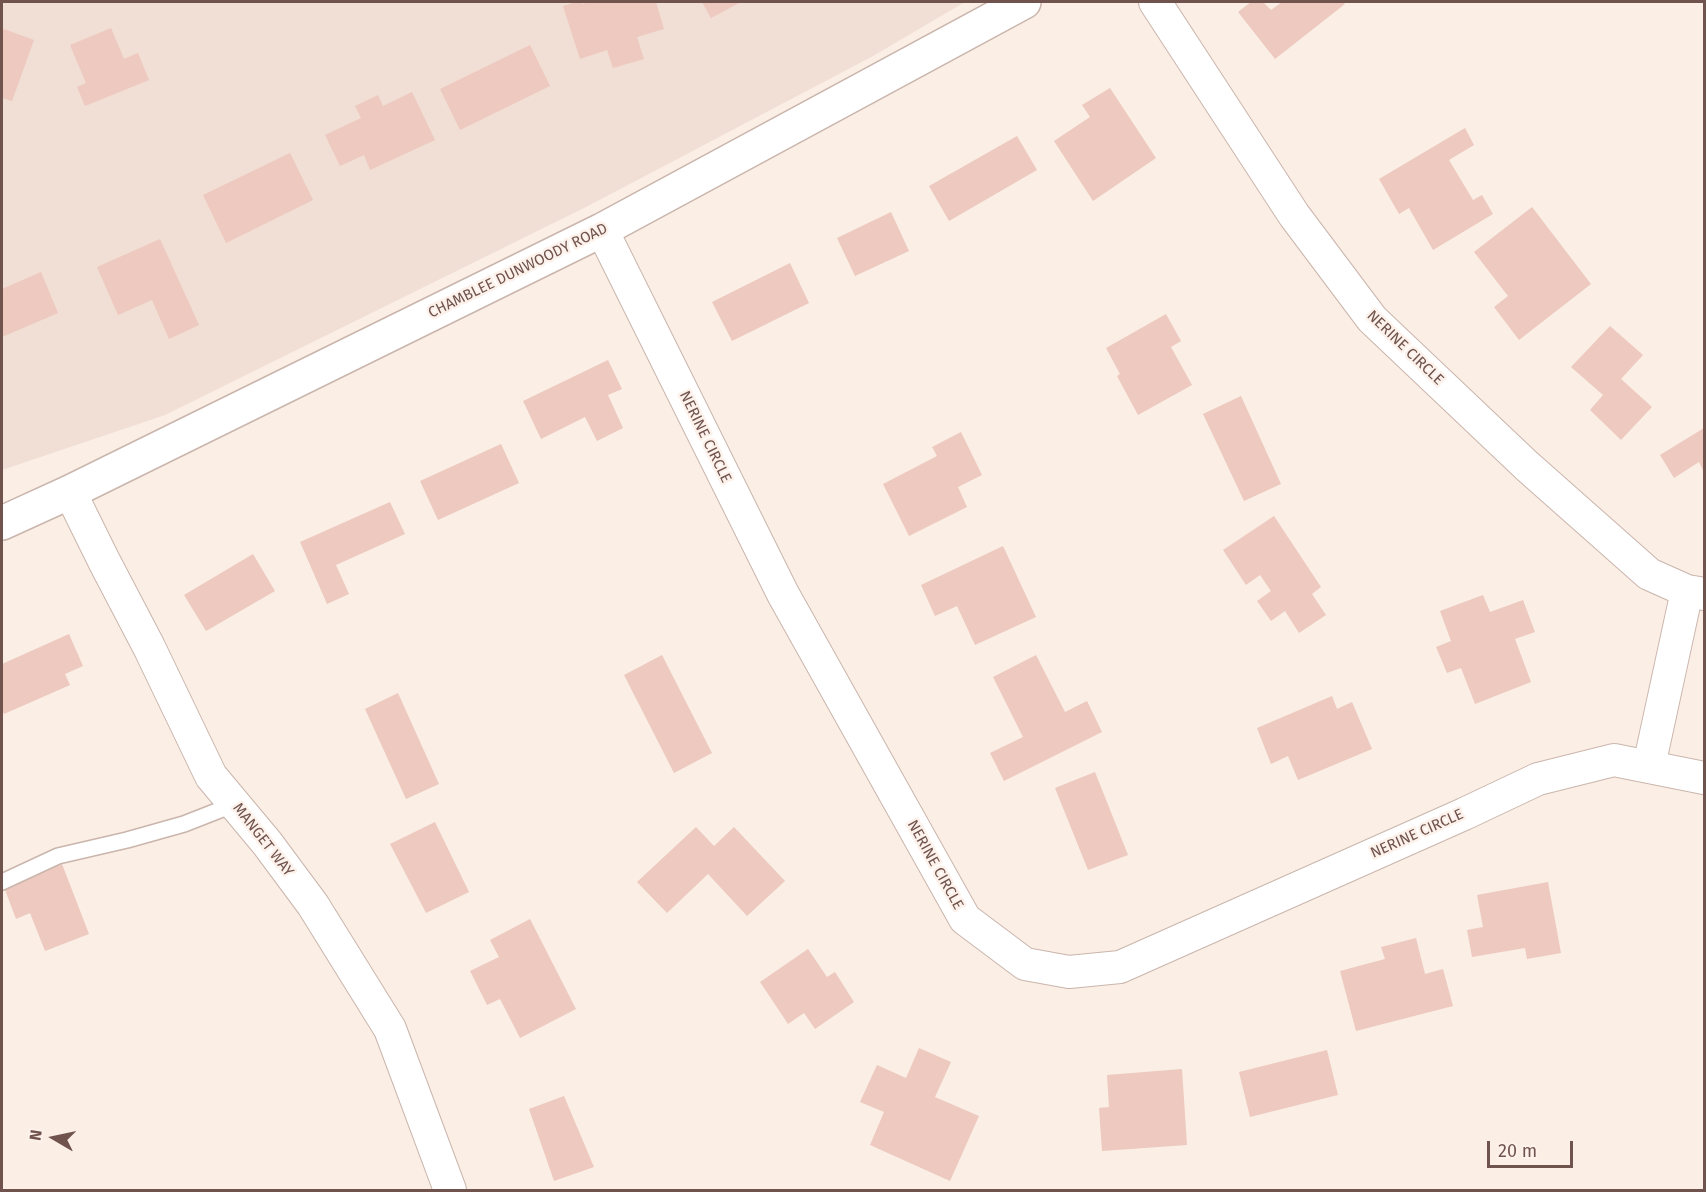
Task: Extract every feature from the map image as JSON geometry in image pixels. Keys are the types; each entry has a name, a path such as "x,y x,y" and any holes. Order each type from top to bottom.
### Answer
{"street":[{"name":"CHAMBLEE DUNWOODY ROAD","path":"2,523 70,492 602,230 1024,2"},
{"name":"NERINE CIRCLE","path":"1155,2 1294,215 1371,319 1527,466 1649,574 1696,593"},
{"name":"NERINE CIRCLE","path":"602,230 783,594 965,919 1025,964 1069,972 1120,967 1538,779 1614,760 1704,778"},
{"name":"MANGET WAY","path":"70,492 149,647 211,776 267,843 313,906 390,1029 450,1191"},
{"path":"1649,766 1696,593"}],"lane":[{"path":"2,882 58,856 184,824 235,804"}],"shaded area":[{"path":"2,2 965,2 873,56 588,206 165,415 2,470"}],"building":[{"path":"577,2 582,4 656,2 664,29 637,37 644,59 613,68 607,50 580,59 563,6"},
{"path":"702,2 741,2 711,18"},
{"path":"1251,2 1263,2 1271,10 1282,2 1342,2 1345,4 1275,59 1238,12"},
{"path":"111,28 124,59 138,53 149,80 85,106 77,87 86,83 70,45"},
{"path":"4,29 34,40 12,101 2,98 2,33"},
{"path":"530,45 550,86 460,130 440,89"},
{"path":"1110,88 1156,158 1093,201 1054,141 1090,117 1082,105"},
{"path":"412,92 435,140 370,170 364,155 340,166 325,135 361,118 355,106 378,95 383,106"},
{"path":"1465,128 1474,145 1449,160 1473,200 1482,195 1493,214 1433,250 1409,208 1399,214 1379,179"},
{"path":"1017,136 1037,170 949,221 929,186"},
{"path":"290,153 313,200 226,243 203,195"},
{"path":"1532,207 1591,284 1519,340 1494,307 1508,296 1474,252"},
{"path":"891,212 909,251 855,276 837,238"},
{"path":"160,239 199,325 169,339 152,300 118,315 97,267"},
{"path":"790,263 809,303 732,341 712,302"},
{"path":"41,272 58,313 2,337 2,289"},
{"path":"1166,314 1181,341 1171,347 1192,385 1138,415 1117,376 1120,374 1106,348"},
{"path":"1610,326 1643,355 1621,379 1652,407 1621,440 1590,410 1603,395 1571,367"},
{"path":"608,360 622,389 608,395 623,428 597,441 585,417 541,439 523,401"},
{"path":"1241,396 1281,484 1244,501 1203,414"},
{"path":"1704,428 1704,472 1699,462 1674,478 1660,455"},
{"path":"961,432 982,475 958,487 967,507 909,536 883,484 937,456 932,447"},
{"path":"501,444 519,483 438,520 420,481"},
{"path":"390,502 405,534 336,565 349,594 327,604 300,542"},
{"path":"1274,516 1321,587 1312,594 1326,615 1299,633 1285,611 1271,621 1257,601 1271,591 1260,575 1246,585 1223,550"},
{"path":"1003,546 1036,617 975,645 957,606 935,616 921,585"},
{"path":"253,554 275,591 206,631 184,595"},
{"path":"1483,595 1490,612 1523,600 1535,632 1515,639 1531,682 1475,704 1461,668 1447,673 1436,647 1451,641 1440,611"},
{"path":"69,634 83,666 65,674 70,685 4,714 2,664"},
{"path":"662,655 712,753 674,773 624,675"},
{"path":"1036,655 1065,712 1087,701 1102,732 1004,781 990,753 1023,737 993,677"},
{"path":"398,693 439,784 406,799 365,709"},
{"path":"1332,696 1337,709 1352,702 1372,749 1298,780 1288,756 1271,764 1257,728"},
{"path":"1095,772 1128,855 1088,870 1055,788"},
{"path":"435,822 469,892 426,913 390,844"},
{"path":"696,827 714,846 734,827 785,881 747,916 708,874 667,913 637,882"},
{"path":"62,864 89,934 45,951 30,913 16,919 4,887"},
{"path":"1548,882 1561,953 1527,959 1525,948 1472,957 1467,930 1483,927 1477,895"},
{"path":"530,919 576,1009 520,1038 500,999 487,1005 470,971 499,957 490,940"},
{"path":"1416,938 1425,974 1443,969 1453,1006 1356,1031 1340,971 1385,959 1381,947"},
{"path":"808,949 827,977 835,972 854,1002 815,1029 804,1013 788,1024 760,982"},
{"path":"919,1048 951,1062 935,1097 979,1116 950,1181 870,1145 884,1112 860,1102 877,1065 906,1078"},
{"path":"1327,1050 1338,1095 1250,1117 1239,1072"},
{"path":"1182,1069 1187,1145 1102,1151 1099,1108 1109,1107 1107,1075"},
{"path":"564,1096 594,1167 554,1181 529,1109"}]}
